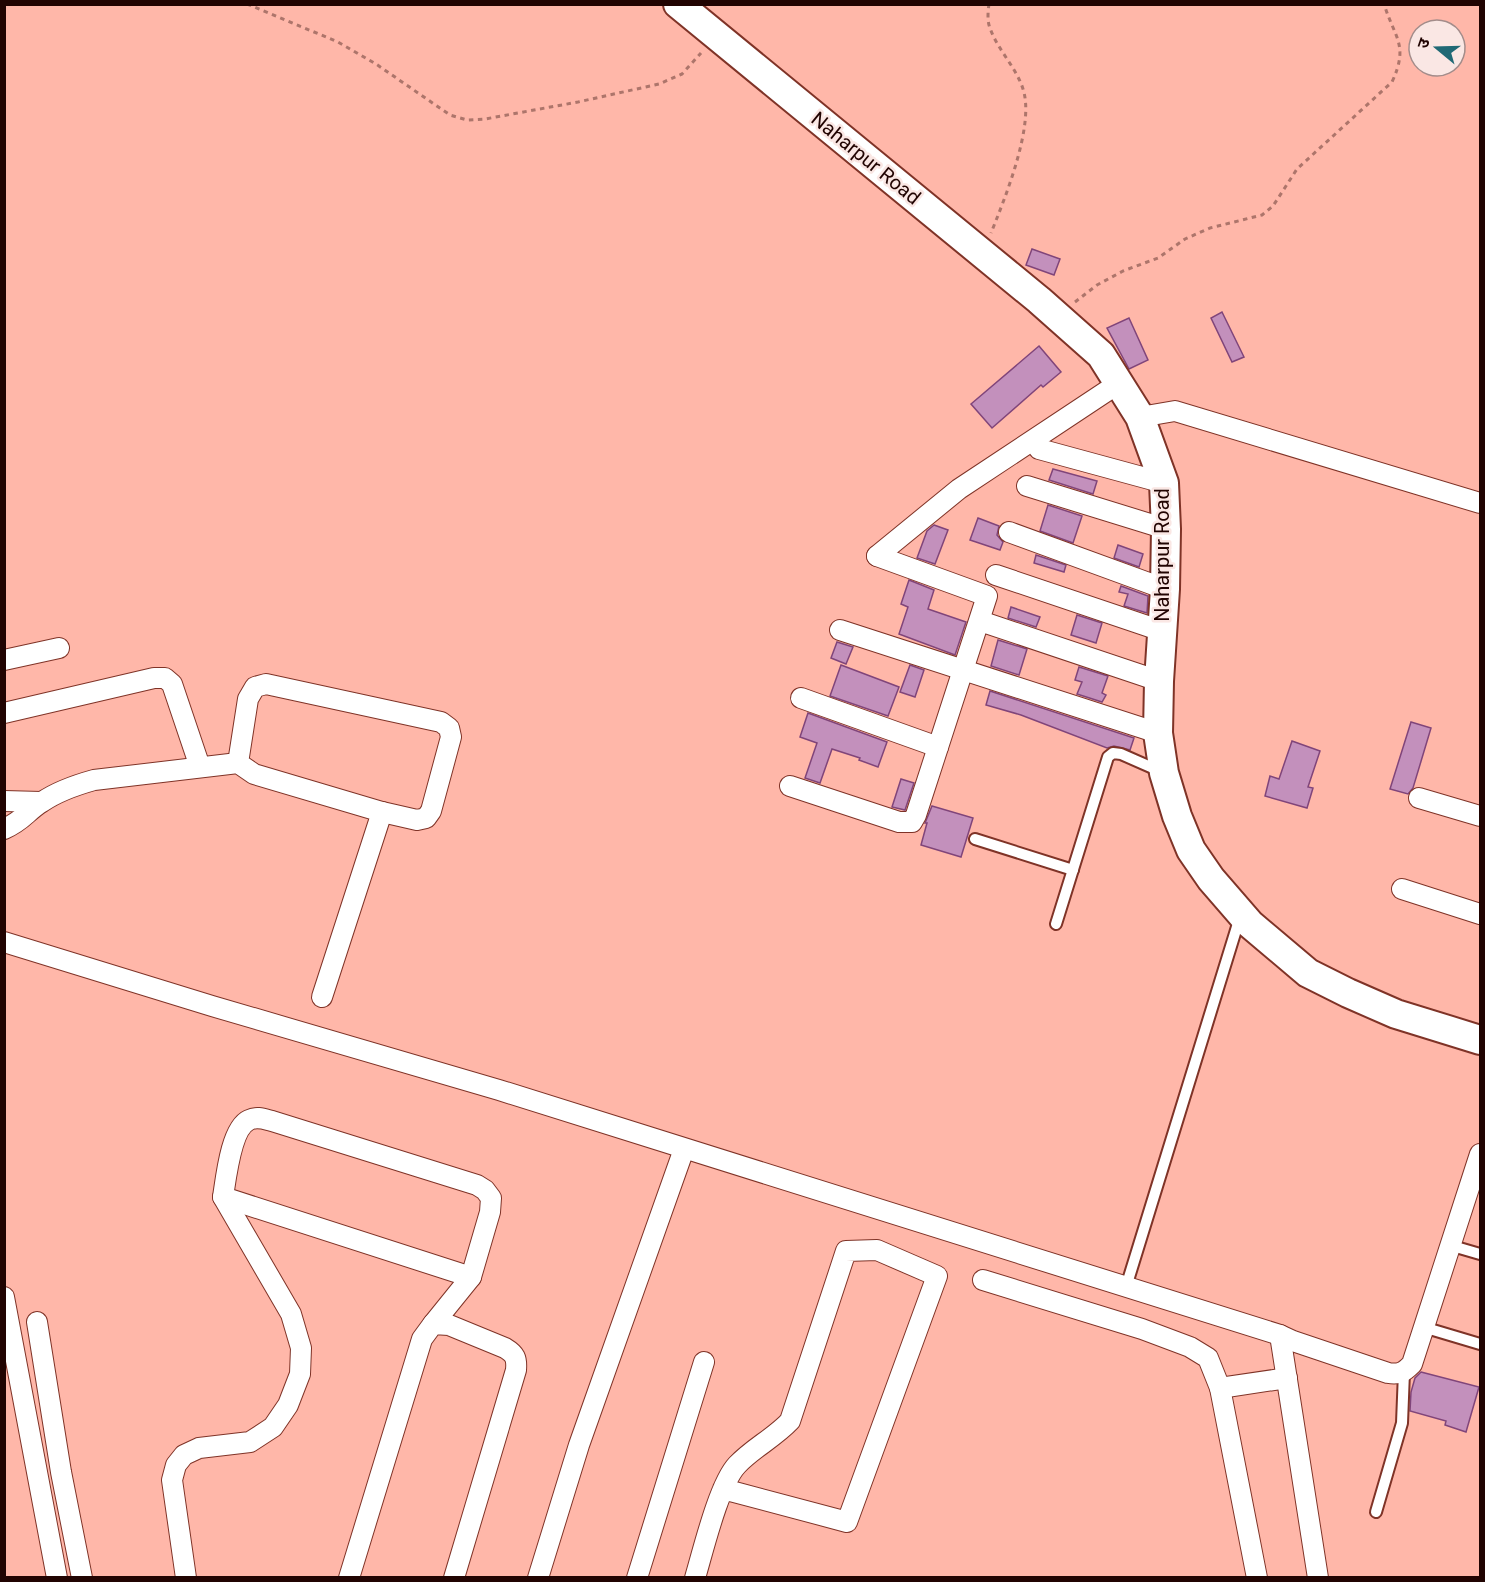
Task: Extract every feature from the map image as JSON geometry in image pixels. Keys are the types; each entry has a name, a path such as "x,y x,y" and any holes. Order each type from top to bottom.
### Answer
{"street":[{"name":"Naharpur Road","path":"678,4 983,254 1101,355 1140,417 1164,483 1165,589 1158,733 1164,773 1177,816 1191,850 1211,879 1250,924 1308,973 1396,1014 1480,1040"},
{"path":"790,786 899,822 912,822 987,596 877,556 959,489 1119,383"},
{"path":"1140,417 1175,411 1480,503"},
{"path":"1039,449 1164,483"},
{"path":"1027,486 1166,529"},
{"path":"1009,532 1165,589"},
{"path":"996,575 1162,631"},
{"path":"980,621 1159,681"},
{"path":"840,630 1158,733"},
{"path":"4,660 59,648"},
{"path":"4,713 154,678 165,678 172,684 200,768"},
{"path":"4,830 19,822 41,802 75,785 94,780 238,763 254,774 382,812 417,820 426,818 431,811 451,737 449,728 441,722 266,684 255,687 248,699 238,763"},
{"path":"801,698 938,747"},
{"path":"1419,798 1480,816"},
{"path":"4,801 41,802"},
{"path":"322,997 382,812"},
{"path":"1402,889 1480,914"},
{"path":"4,942 499,1090 1280,1335 1388,1373 1404,1372 1412,1364 1480,1154"},
{"path":"186,1578 172,1480 176,1465 184,1455 199,1448 250,1442 273,1427 288,1405 300,1374 301,1348 291,1314 223,1197 239,1129 246,1121 257,1117 477,1185 491,1198 490,1212 471,1277 422,1339 349,1578"},
{"path":"538,1578 579,1445 684,1149"},
{"path":"223,1197 471,1277"},
{"path":"695,1578 723,1489 735,1467 778,1435 790,1421 846,1251 877,1250 937,1275 847,1522 723,1489"},
{"path":"983,1280 1142,1329 1190,1347 1208,1358 1220,1388 1257,1578"},
{"path":"4,1297 57,1578"},
{"path":"37,1322 61,1472 82,1578"},
{"path":"433,1324 449,1325 468,1332 505,1348 517,1359 516,1370 454,1578"},
{"path":"1280,1335 1318,1578"},
{"path":"637,1578 704,1362"},
{"path":"1220,1388 1287,1378"}],"lane":[{"path":"1056,924 1108,757 1113,753 1121,754 1164,773"},
{"path":"975,839 1073,870"},
{"path":"1126,1287 1241,914"},
{"path":"1449,1245 1480,1254"},
{"path":"1423,1327 1480,1344"},
{"path":"1376,1512 1402,1423 1404,1372"}],"path":[{"path":"247,4 338,42 376,64 450,115 466,120 485,120 659,84 682,74 715,35"},
{"path":"983,254 1009,188 1026,112 1024,89 989,27 989,4"},
{"path":"1057,316 1097,285 1123,271 1158,258 1185,239 1210,228 1262,215 1273,206 1297,169 1392,82 1400,65 1401,54 1384,4"}],"building":[{"path":"1032,249 1060,259 1054,275 1026,265"},
{"path":"1222,312 1244,357 1232,362 1211,318"},
{"path":"1129,318 1148,360 1129,369 1107,328"},
{"path":"1039,346 1061,372 1043,387 1041,385 992,428 971,404"},
{"path":"1053,469 1097,481 1093,494 1049,480"},
{"path":"1048,505 1082,516 1073,543 1040,531"},
{"path":"978,518 999,526 997,535 1003,542 1000,550 970,540"},
{"path":"934,525 948,530 935,564 917,558 927,531"},
{"path":"1118,545 1143,554 1139,567 1114,558"},
{"path":"1036,555 1066,565 1064,572 1034,563"},
{"path":"909,580 934,590 928,609 966,622 955,655 899,634 908,607 901,604"},
{"path":"1121,586 1148,596 1147,613 1124,606 1128,594 1119,592"},
{"path":"1011,607 1040,617 1036,627 1008,618"},
{"path":"1077,615 1102,623 1096,643 1071,635"},
{"path":"998,640 1027,649 1019,675 991,666"},
{"path":"837,642 853,647 846,664 831,658"},
{"path":"841,665 899,687 888,716 830,696"},
{"path":"910,665 924,670 915,697 900,692"},
{"path":"1079,667 1108,676 1102,693 1106,695 1102,702 1077,694 1082,682 1075,680"},
{"path":"990,691 1134,738 1130,750 1114,746 1107,748 1021,715 986,705"},
{"path":"808,713 887,742 878,767 859,760 860,758 832,749 820,783 805,778 817,743 800,737"},
{"path":"1411,722 1431,728 1413,788 1408,794 1390,789"},
{"path":"1292,741 1320,751 1308,787 1313,788 1307,808 1265,796 1270,776 1279,779"},
{"path":"901,779 914,783 905,810 892,807"},
{"path":"932,806 973,818 961,857 921,845 927,823 925,823"},
{"path":"1421,1372 1479,1387 1466,1432 1445,1425 1446,1421 1410,1411 1411,1392 1415,1378"}]}
